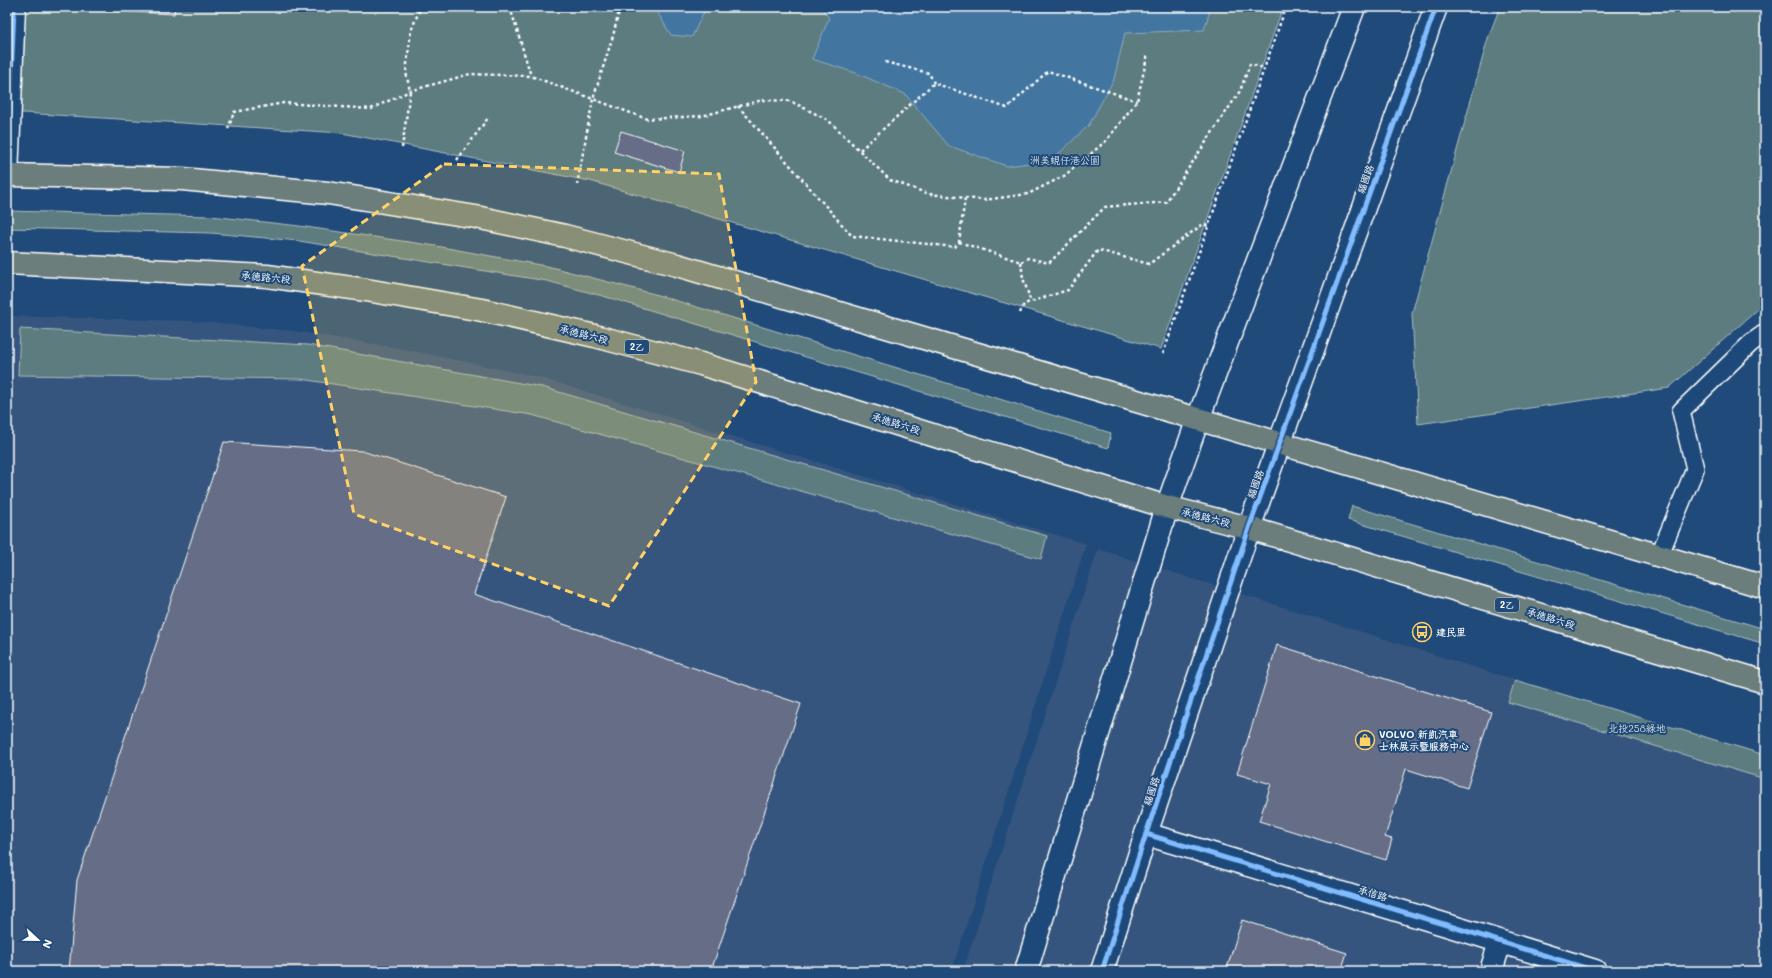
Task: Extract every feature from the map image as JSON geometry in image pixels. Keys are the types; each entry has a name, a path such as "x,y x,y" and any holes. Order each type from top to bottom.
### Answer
{"main road":[{"path":"7,175 182,179 328,193 483,218 565,236 677,264 1765,588"},
{"name":"承德路六段","path":"7,263 267,276 366,290 482,310 595,336 701,364 1167,507 1249,528 1765,682"}],"street":[{"path":"7,175 14,7"},
{"path":"1026,971 1167,507 1198,419 1354,7"},
{"name":"福國路","path":"1102,971 1146,834 1249,528 1436,7"},
{"name":"承信路","path":"1146,834 1595,971"},
{"path":"1491,971 1500,942"}],"lane":[{"path":"1658,556 1695,469 1681,411 1752,343 1765,333"}],"path":[{"path":"402,148 410,91 406,72 411,31 419,11 423,7"},
{"path":"510,7 531,76"},
{"path":"577,185 593,99 613,36 620,7"},
{"path":"1162,354 1286,7"},
{"path":"228,129 234,112 284,103 371,109 410,91 470,74 531,76 647,119 702,116 762,100 790,101 828,120 890,180 929,194 984,200 1028,194 1064,176 1106,141 1137,101 1148,53"},
{"path":"885,62 929,73 934,83 1007,108 1048,71 1137,101"},
{"path":"958,242 1020,262 1028,258 1049,263 1105,207 1166,202 1240,91 1250,64 1264,68"},
{"path":"860,150 934,83"},
{"path":"738,106 852,236 955,247 958,242 966,198"},
{"path":"457,160 488,118"},
{"path":"1020,312 1024,304 1068,290 1098,250 1149,264 1203,224 1208,226"},
{"path":"1020,262 1023,278 1031,302"}],"highlighted area":[{"path":"444,164 719,174 756,382 609,606 354,514 302,266"}],"shaded area":[{"path":"654,7 706,7 692,37 671,35"},
{"path":"821,7 1211,7 1204,30 1125,33 1114,79 1089,125 1052,160 1007,166 949,146 905,94 856,73 812,59 829,18"},
{"path":"7,316 191,321 294,331 398,348 538,377 1086,544 952,971 7,971"},
{"path":"1098,549 1515,680 1765,755 1765,971 963,971"}],"green space":[{"name":"洲美蜆仔港公園","path":"7,7 1283,7 1161,349 590,181 342,133 7,112"},
{"path":"1500,7 1765,7 1765,303 1669,388 1418,424 1412,313 1488,38"},
{"path":"7,211 211,216 299,226 436,246 551,267 654,294 1111,433 1108,448 610,298 547,281 299,241 211,233 7,228"},
{"path":"20,329 308,345 542,387 1047,536 1041,559 532,415 301,379 18,375"},
{"path":"1352,506 1765,629 1765,644 1348,520"},
{"name":"北投258綠地","path":"1515,680 1765,755 1765,779 1508,702"}],"building":[{"path":"96,7 175,7 174,14 96,10"},
{"path":"621,131 685,151 679,172 614,152"},
{"path":"224,442 362,451 506,497 474,594 801,704 711,971 69,971 77,880"},
{"name":"VOLVO 新凱汽車 士林展示暨服務中心","path":"1277,645 1491,712 1467,788 1406,769 1385,837 1392,839 1386,860 1259,821 1271,784 1237,774"},
{"path":"1242,920 1347,953 1341,971 1226,971"}],"cycle path":[{"path":"7,176 14,7"},
{"path":"1102,971 1146,834 1249,528 1436,7"},
{"path":"1146,834 1595,971"}],"place":[{"name":"建民里","path":"1422,632"},
{"name":"VOLVO 新凱汽車 士林展示暨服務中心","path":"1365,740"}]}
